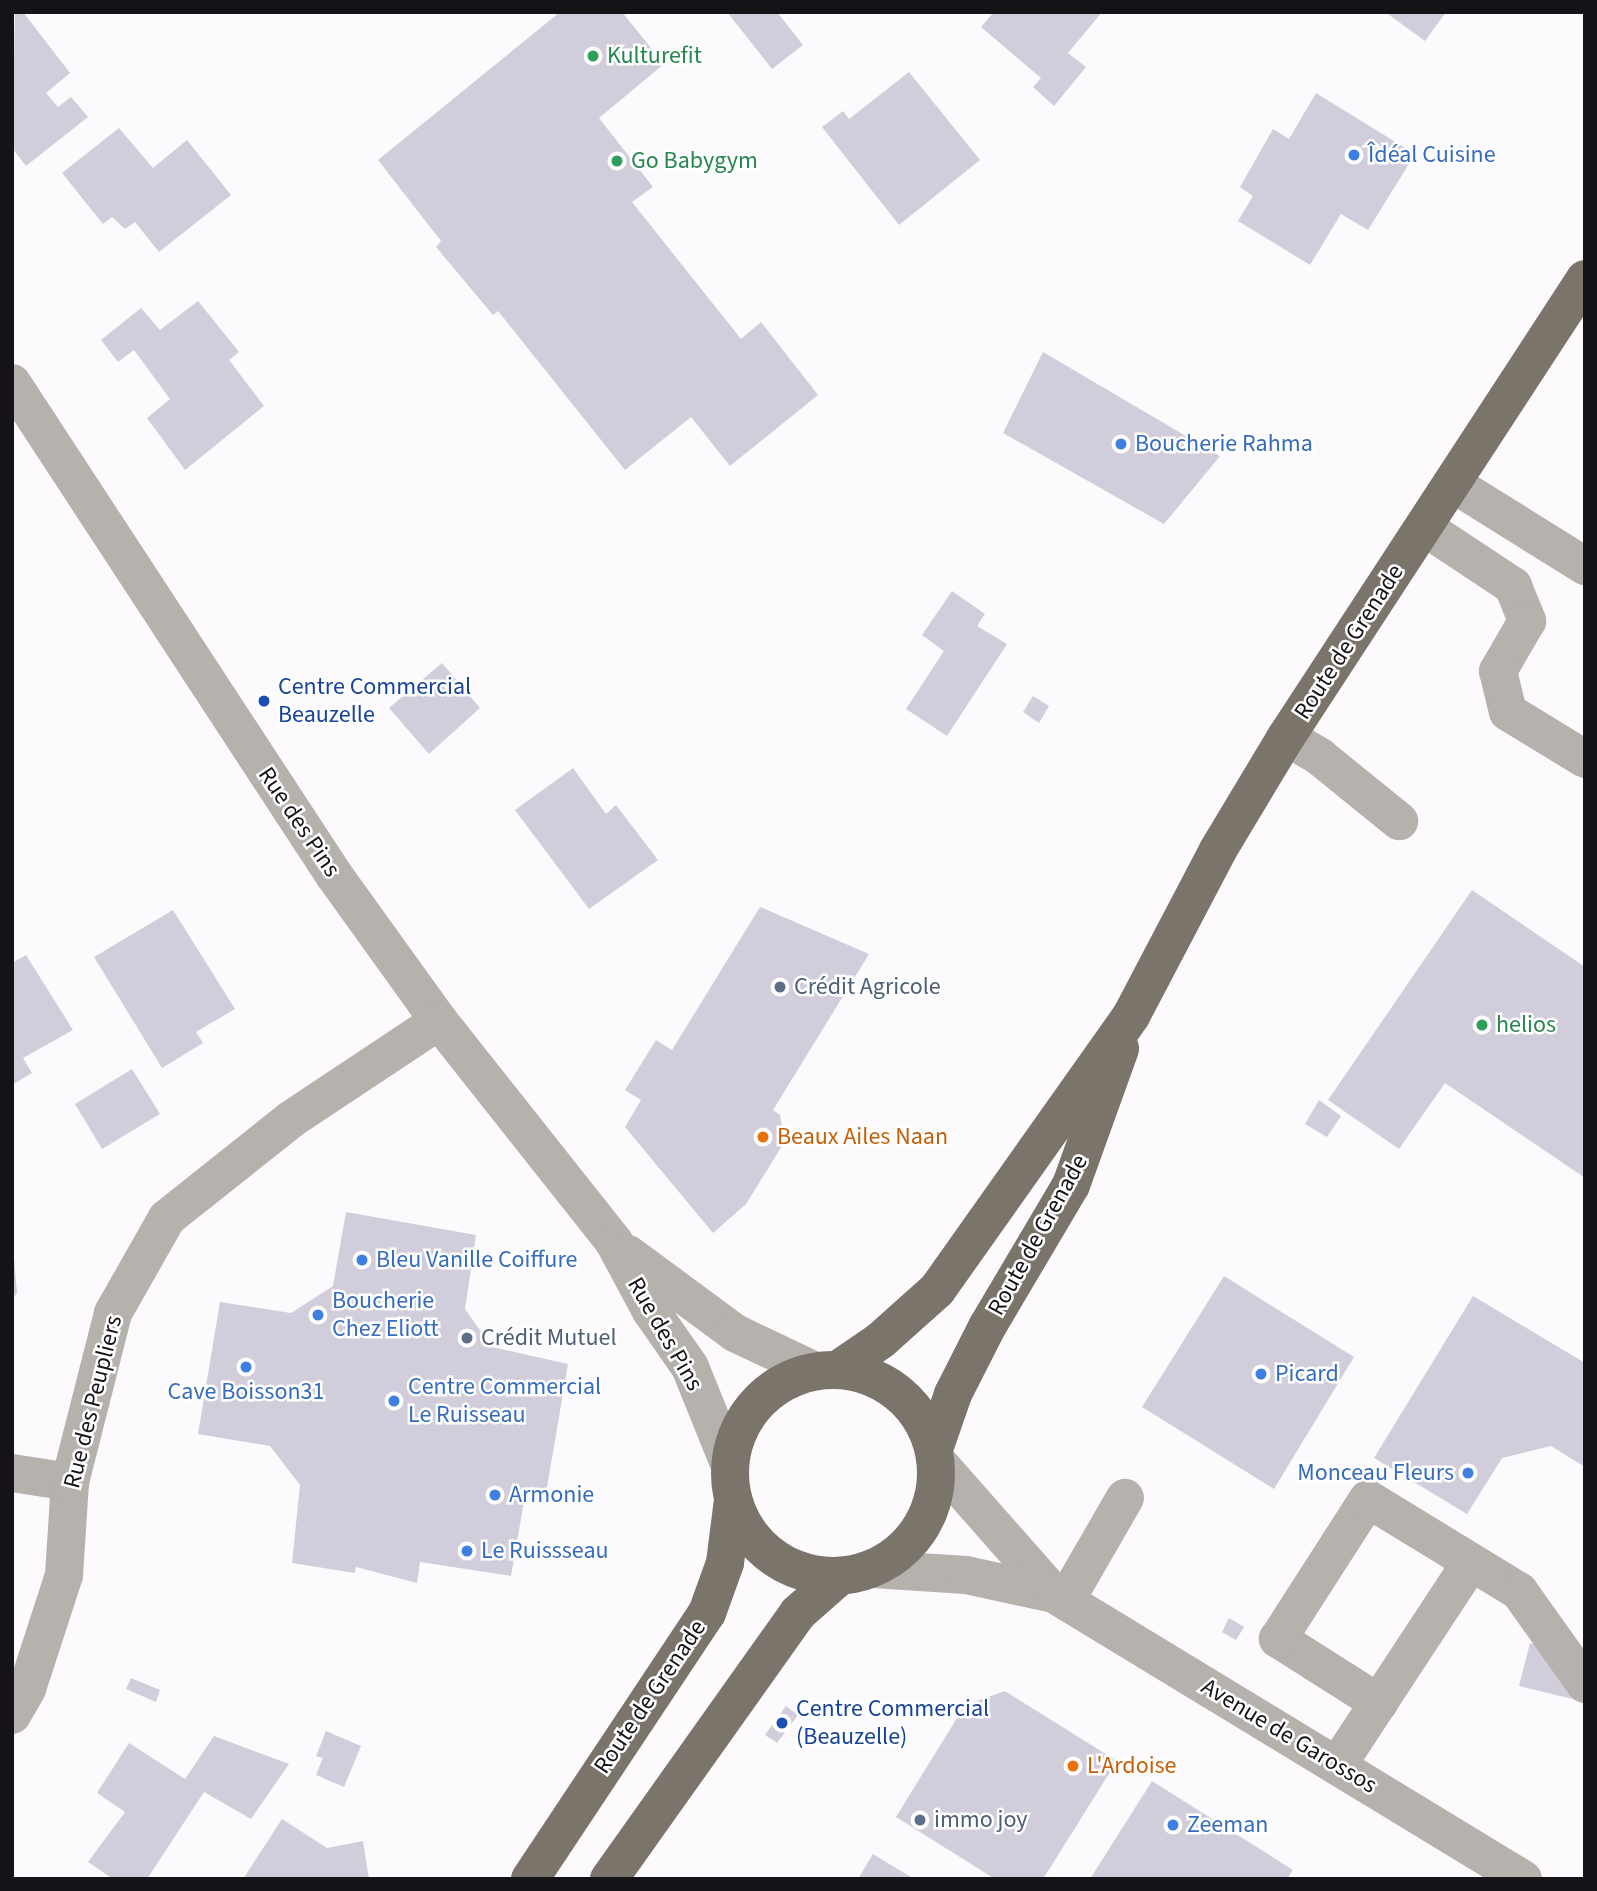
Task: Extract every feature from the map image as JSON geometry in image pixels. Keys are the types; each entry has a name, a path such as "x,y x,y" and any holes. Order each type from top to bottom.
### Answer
{"main road":[{"name":"Route de Grenade","path":"827,1370 881,1340 937,1290 1131,1016 1218,850 1286,737 1585,279"},
{"name":"Route de Grenade","path":"934,1454 953,1394 987,1327 1070,1185 1131,1016"},
{"path":"609,1879 798,1613 856,1573 892,1558 923,1524 932,1504 934,1454 920,1418 899,1393 871,1377 827,1370 773,1388 756,1404 734,1444 731,1483 756,1542 774,1557 794,1569 856,1573"},
{"name":"Route de Grenade","path":"530,1879 707,1613 724,1563 731,1483"}],"street":[{"name":"Rue des Pins","path":"12,383 334,875 439,1021 663,1301 690,1367 731,1483"},
{"path":"1452,483 1585,566"},
{"path":"1424,527 1513,586 1527,621 1498,671 1508,712 1584,760"},
{"path":"1286,737 1320,757 1399,821"},
{"name":"Rue des Peupliers","path":"12,1715 27,1689 64,1575 70,1482 113,1313 167,1218 290,1119 439,1021"},
{"name":"Rue des Pins","path":"663,1301 827,1370"},
{"name":"Avenue de Garossos","path":"934,1454 1060,1597 1523,1879"},
{"path":"12,1473 70,1482"},
{"path":"1060,1597 1125,1498"},
{"path":"1379,1703 1278,1639 1368,1499 1469,1565 1519,1591 1585,1684"},
{"path":"1337,1766 1469,1565"},
{"name":"Avenue de Garossos","path":"856,1573 944,1572 1060,1597"}],"building":[{"path":"15,12 23,12 70,73 46,93 58,107 71,97 88,117 26,166 12,148"},
{"path":"560,12 622,12 664,64 599,118 653,187 632,202 741,339 761,322 818,395 730,466 691,417 625,470 498,311 493,315 436,247 441,241 378,160"},
{"path":"727,12 777,12 803,45 772,69"},
{"path":"994,12 1102,12 1068,53 1086,67 1054,106 1033,87 1041,78 981,27"},
{"path":"1385,12 1446,12 1425,41"},
{"path":"909,72 980,160 899,225 822,127 843,111 849,119"},
{"path":"1316,93 1415,154 1368,230 1341,214 1310,265 1238,221 1253,196 1240,187 1273,129 1289,139"},
{"path":"119,128 153,168 187,140 231,195 159,252 135,222 125,229 112,217 103,224 62,173"},
{"path":"198,301 239,352 229,360 264,406 185,470 147,418 170,399 134,350 118,362 101,340 141,308 160,330"},
{"name":"Boucherie Rahma","path":"1043,352 1220,456 1164,524 1003,433"},
{"path":"952,591 985,614 977,626 1007,644 947,736 906,709 944,651 922,635"},
{"path":"442,663 480,708 429,754 389,708"},
{"path":"1033,696 1049,706 1039,723 1023,712"},
{"path":"573,768 606,814 616,805 658,860 589,909 515,810"},
{"name":"helios","path":"1472,890 1585,967 1585,1178 1445,1083 1399,1149 1328,1100"},
{"path":"760,907 869,954 773,1110 780,1115 785,1141 746,1204 713,1233 625,1127 641,1100 625,1090 656,1040 672,1050"},
{"path":"173,910 235,1009 196,1032 203,1043 162,1068 94,957"},
{"path":"26,955 73,1030 23,1058 32,1073 12,1085 12,963"},
{"path":"132,1069 160,1114 102,1149 75,1104"},
{"path":"1319,1100 1341,1116 1327,1137 1305,1124"},
{"name":"Centre Commercial Le Ruisseau","path":"346,1212 476,1235 465,1309 492,1347 568,1364 546,1493 526,1490 511,1576 420,1562 417,1583 356,1567 355,1573 292,1563 300,1485 270,1446 198,1434 220,1302 291,1313 333,1286"},
{"path":"12,1234 17,1293 12,1300"},
{"name":"Picard","path":"1224,1276 1354,1357 1274,1489 1142,1407"},
{"path":"1473,1296 1585,1363 1585,1467 1551,1446 1502,1458 1467,1514 1374,1458"},
{"path":"1229,1618 1244,1627 1236,1640 1222,1632"},
{"path":"1530,1643 1585,1657 1585,1702 1519,1686"},
{"path":"131,1678 160,1690 156,1702 126,1689"},
{"path":"1005,1691 1117,1761 1043,1879 995,1879 896,1817 965,1705"},
{"path":"786,1706 798,1715 777,1743 765,1735"},
{"path":"326,1731 361,1746 344,1787 316,1775 323,1758 316,1756"},
{"path":"214,1736 289,1764 251,1819 204,1792 147,1879 113,1879 88,1862 125,1812 97,1793 129,1743 185,1779"},
{"name":"Zeeman","path":"1152,1781 1293,1870 1287,1879 1090,1879"},
{"path":"282,1819 327,1848 363,1841 369,1879 243,1879"},
{"path":"873,1854 914,1879 858,1879"}],"place":[{"name":"Kulturefit","path":"593,56"},
{"name":"Îdéal Cuisine","path":"1354,155"},
{"name":"Go Babygym","path":"617,161"},
{"name":"Boucherie Rahma","path":"1121,444"},
{"name":"Centre Commercial Beauzelle","path":"264,701"},
{"name":"Crédit Agricole","path":"780,987"},
{"name":"helios","path":"1482,1025"},
{"name":"Beaux Ailes Naan","path":"763,1137"},
{"name":"Bleu Vanille Coiffure","path":"362,1260"},
{"name":"Boucherie Chez Eliott","path":"318,1315"},
{"name":"Crédit Mutuel","path":"467,1338"},
{"name":"Cave Boisson31","path":"246,1367"},
{"name":"Picard","path":"1261,1374"},
{"name":"Centre Commercial Le Ruisseau","path":"394,1401"},
{"name":"Monceau Fleurs","path":"1468,1473"},
{"name":"Armonie","path":"495,1495"},
{"name":"Le Ruissseau","path":"467,1551"},
{"name":"Centre Commercial (Beauzelle)","path":"782,1723"},
{"name":"L'Ardoise","path":"1073,1766"},
{"name":"immo joy","path":"920,1820"},
{"name":"Zeeman","path":"1173,1825"}]}
